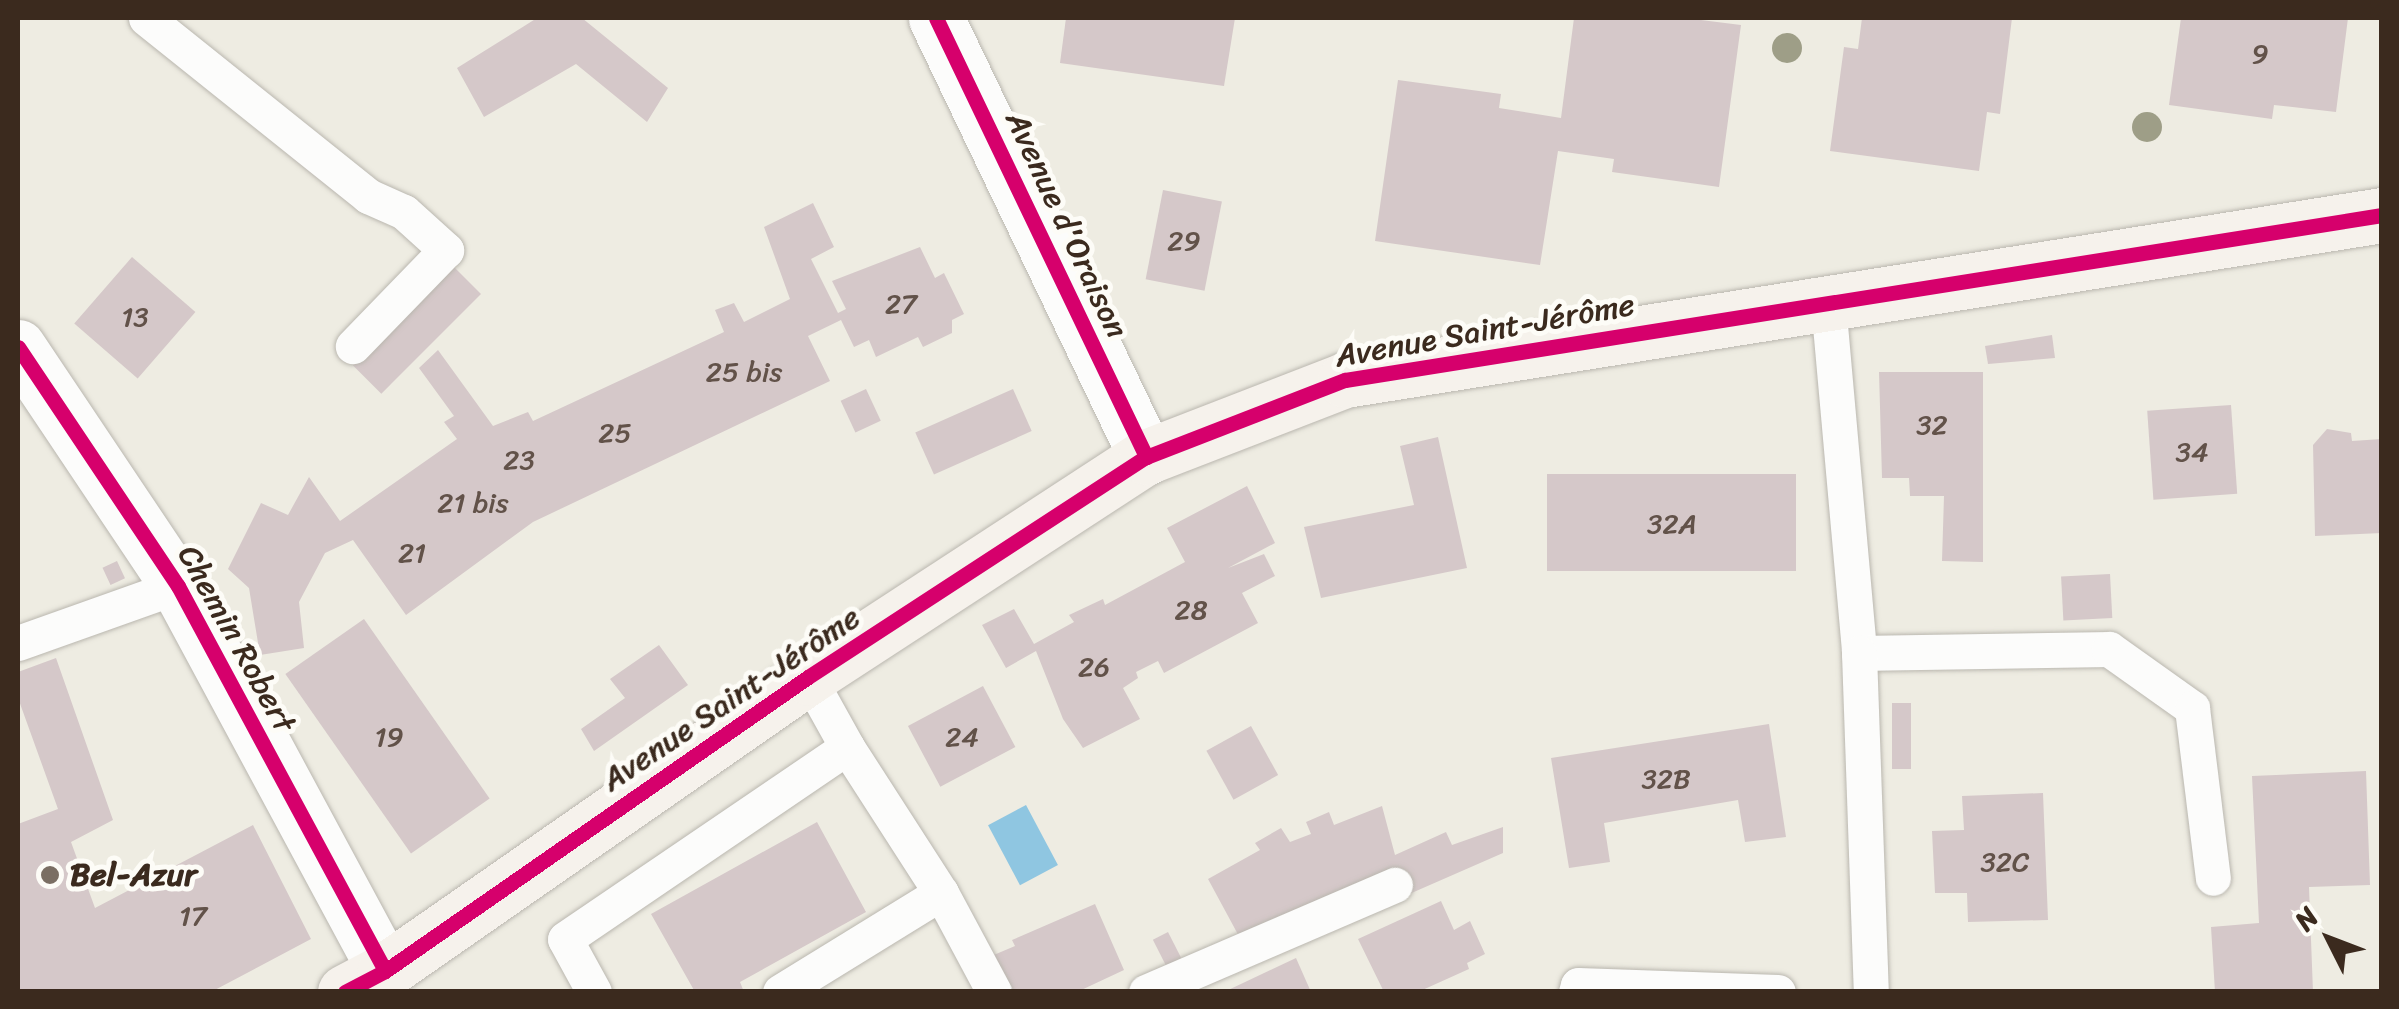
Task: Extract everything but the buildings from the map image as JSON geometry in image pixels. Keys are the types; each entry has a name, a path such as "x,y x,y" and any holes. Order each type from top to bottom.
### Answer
{"street":[{"name":"Avenue d'Oraison","path":"936,18 1146,456"},
{"name":"Avenue Saint-Jérôme","path":"365,981 808,677 1146,456 1345,380 2382,215"},
{"name":"Chemin Robert","path":"18,346 178,586 365,981"}],"lane":[{"path":"146,18 368,196 404,212 446,250 353,346"},
{"path":"1828,303 1859,653 1871,992"},
{"path":"18,643 178,586"},
{"path":"1859,653 2109,649 2192,708 2213,878"},
{"path":"808,677 847,747 940,893 994,992"},
{"path":"594,992 565,938 847,747"},
{"path":"1146,992 1395,885"},
{"path":"780,992 940,893"},
{"path":"1576,992 1578,985 1778,992"}],"water":[{"path":"1026,805 1058,865 1020,885 988,825"}],"cycle path":[{"path":"936,18 1146,457"},
{"path":"345,992 385,971 808,677 1146,457 1345,380 2382,215"},
{"path":"18,347 178,586 385,971"}],"place":[{"name":"Bel-Azur","path":"50,875"}]}
